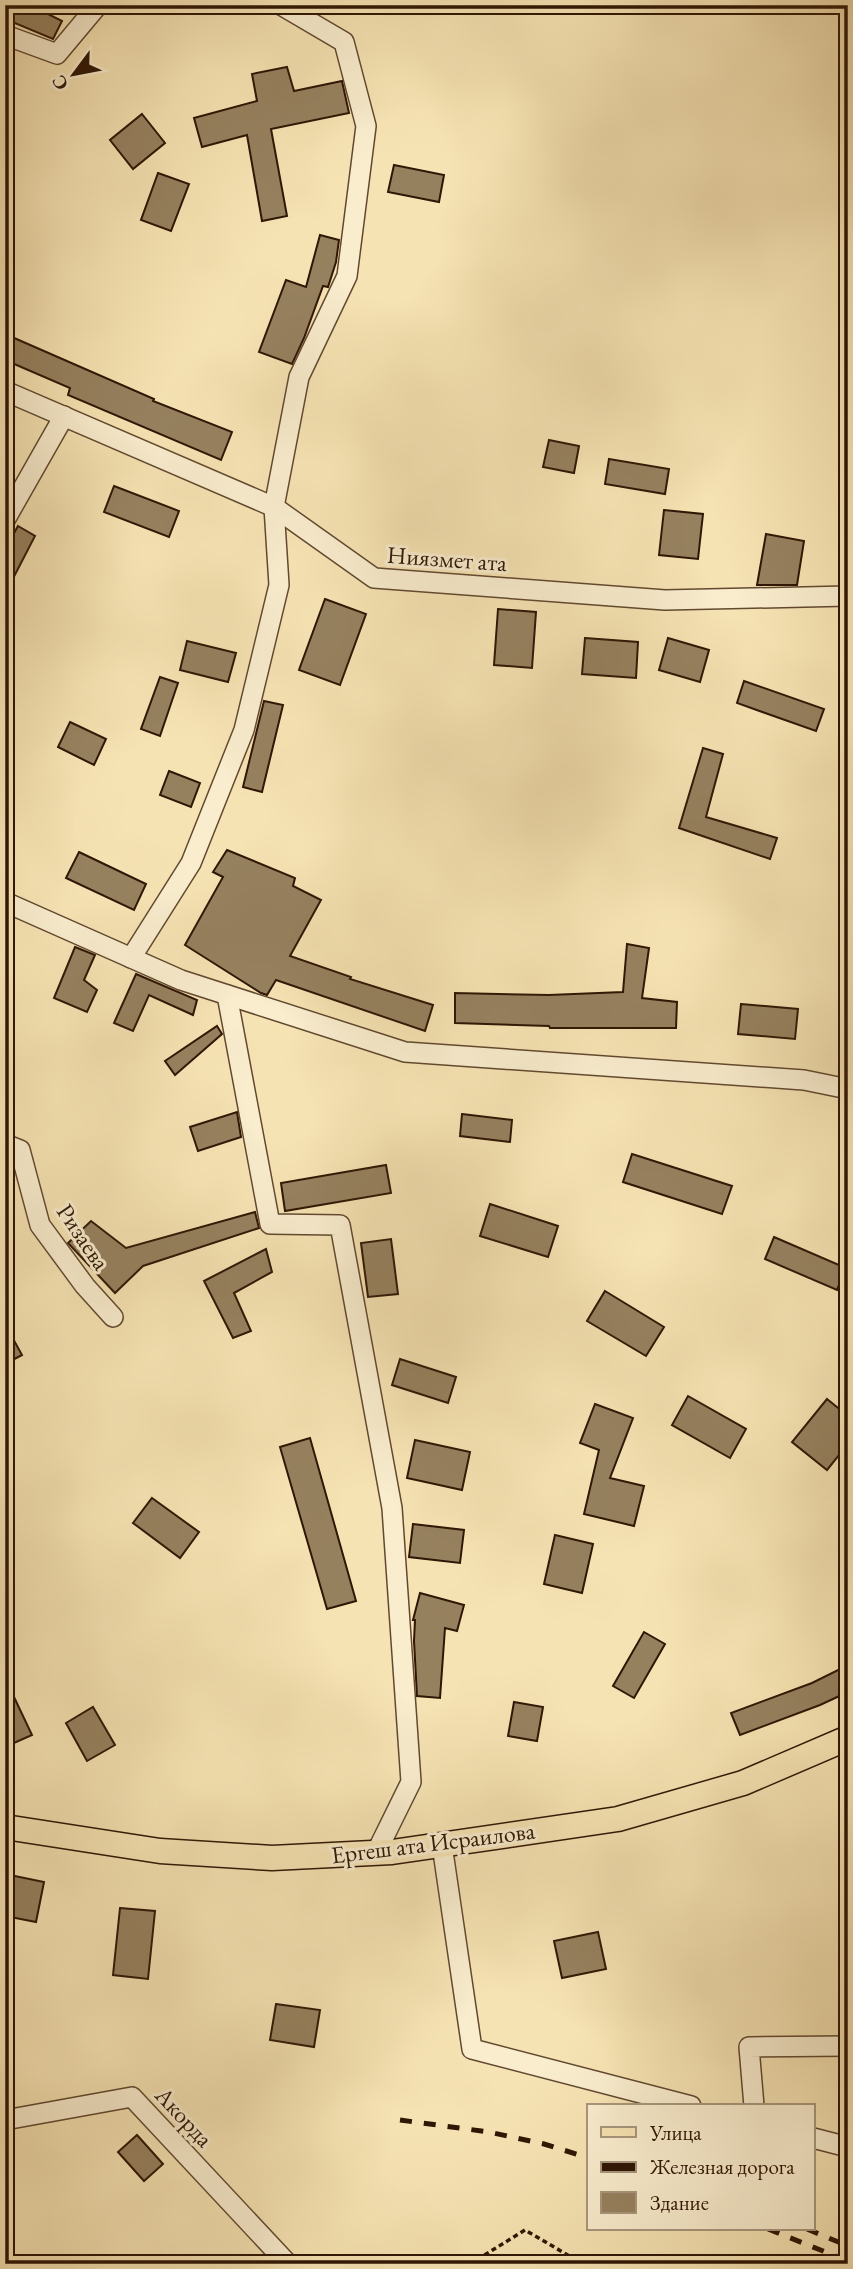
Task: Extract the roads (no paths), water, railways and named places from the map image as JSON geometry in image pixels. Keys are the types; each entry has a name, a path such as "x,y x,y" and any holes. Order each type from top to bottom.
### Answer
{"main road":[{"name":"Ергеш ата Исраилова","path":"5,1826 160,1851 272,1858 376,1853 618,1819 743,1783 848,1738"}],"street":[{"path":"5,35 57,54 98,5"},
{"path":"131,958 191,863 244,730 279,585 274,507 299,377 347,276 366,126 344,42 281,5"},
{"name":"Ниязмет ата","path":"5,391 274,507 374,578 665,600 848,596"},
{"path":"5,520 64,416"},
{"path":"5,902 181,981 405,1052 804,1080 848,1089"},
{"path":"227,995 270,1224 340,1224 373,1396 392,1508 411,1782 376,1853"},
{"name":"Ризаева","path":"5,1144 20,1150 40,1225 85,1286 113,1317"},
{"path":"442,1845 472,2049 683,2104"},
{"path":"754,2104 748,2047 848,2046"},
{"name":"Акорда","path":"5,2120 132,2097 288,2264"},
{"path":"814,2138 848,2147"}],"railway":[{"path":"400,2120 489,2132 544,2144 587,2157"},
{"path":"770,2230 848,2261"},
{"path":"809,2230 848,2246"}]}
